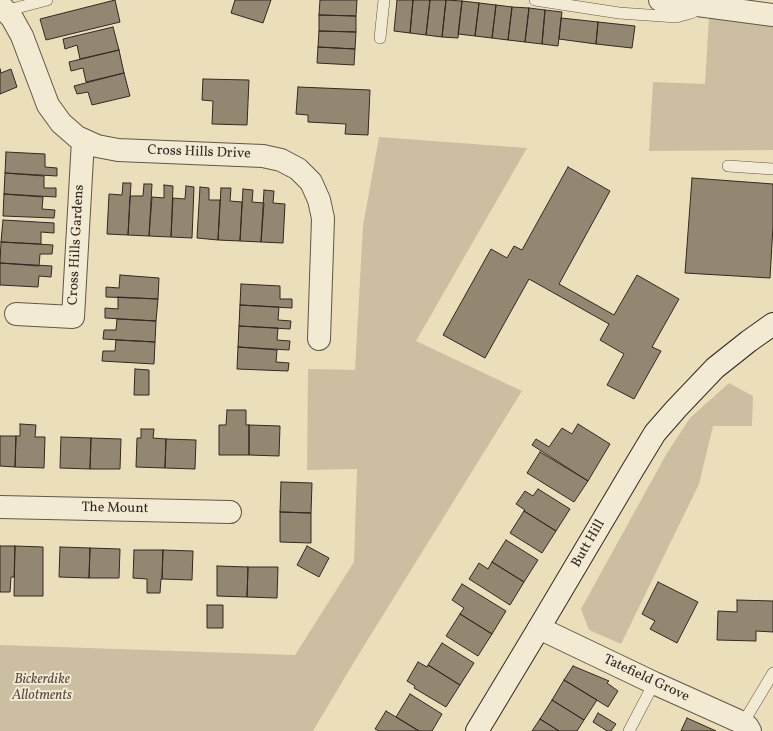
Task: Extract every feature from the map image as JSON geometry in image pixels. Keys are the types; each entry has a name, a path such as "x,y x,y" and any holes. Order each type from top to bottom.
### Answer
{"street":[{"path":"660,0 695,3 773,15"},
{"name":"Cross Hills Drive","path":"3,8 12,18 22,36 48,105 61,123 77,137 97,146 118,150 263,156 281,160 298,169 311,182 320,200 323,218 319,339"},
{"name":"Cross Hills Gardens","path":"16,314 73,317 83,140"},
{"name":"Butt Hill","path":"477,731 655,433 715,368 773,324"},
{"name":"The Mount","path":"0,507 230,512"},
{"name":"Tatefield Grove","path":"539,628 746,727"}],"lane":[{"path":"3,8 47,0"},
{"path":"380,38 384,0"},
{"path":"535,0 619,13 676,17 691,14 695,3"},
{"path":"728,166 773,169"},
{"path":"746,727 773,673"},
{"path":"629,731 654,683"}],"green space":[{"path":"709,16 773,26 773,150 649,151 653,82 705,84"},
{"name":"Bickerdike Allotments","path":"379,137 527,148 416,341 522,391 357,657 313,731 0,731 0,645 295,655 354,562 357,469 307,470 308,369 355,370 363,226"},
{"path":"729,383 753,396 752,426 713,426 699,484 621,644 589,630 581,609 667,453 690,418"}],"building":[{"path":"115,0 120,22 46,40 40,19"},
{"path":"235,0 271,0 263,23 231,13"},
{"path":"320,0 357,0 356,16 319,15"},
{"path":"397,0 413,0 410,33 394,31"},
{"path":"413,0 430,0 426,35 410,33"},
{"path":"430,0 446,0 442,37 426,35"},
{"path":"446,0 462,1 458,38 442,37"},
{"path":"462,1 479,3 475,36 458,34"},
{"path":"479,3 496,5 492,38 475,36"},
{"path":"496,5 512,7 508,40 492,38"},
{"path":"512,7 529,8 525,42 508,40"},
{"path":"529,8 545,10 542,44 525,42"},
{"path":"545,10 562,12 558,46 542,44"},
{"path":"319,15 356,16 356,32 319,31"},
{"path":"561,18 598,22 596,44 559,39"},
{"path":"598,22 635,26 632,48 596,44"},
{"path":"113,27 119,50 80,59 77,45 65,49 63,39"},
{"path":"319,31 356,32 355,49 318,47"},
{"path":"318,47 355,49 354,65 317,63"},
{"path":"119,50 124,73 86,82 83,68 71,71 69,62"},
{"path":"0,69 1,73 11,69 17,87 0,94"},
{"path":"124,73 130,96 92,105 88,92 77,94 74,86"},
{"path":"203,79 249,80 247,125 212,124 213,101 202,100"},
{"path":"298,87 370,90 368,135 345,134 346,124 308,122 308,115 296,114"},
{"path":"6,152 45,154 45,167 57,168 57,176 5,173"},
{"path":"568,167 610,191 559,284 614,315 637,275 679,299 652,347 661,351 634,399 607,385 624,354 600,340 609,324 529,279 485,358 443,335 491,249 507,258 514,246 522,250"},
{"path":"5,173 44,176 44,188 56,188 56,197 4,194"},
{"path":"692,178 773,184 773,226 770,278 685,273"},
{"path":"123,183 131,183 128,235 107,234 109,194 122,195"},
{"path":"144,184 152,184 149,236 128,235 130,196 143,196"},
{"path":"164,185 173,186 171,237 149,236 152,197 164,198"},
{"path":"186,186 194,187 192,238 171,237 173,198 185,199"},
{"path":"200,187 209,188 209,200 220,200 218,240 197,238"},
{"path":"221,188 231,188 230,201 242,202 240,241 218,240"},
{"path":"243,189 253,190 252,202 264,203 261,242 240,241"},
{"path":"264,190 274,191 273,203 285,204 283,243 261,242"},
{"path":"4,194 43,197 42,209 55,210 54,218 3,216"},
{"path":"3,220 54,223 54,233 41,232 41,244 1,242"},
{"path":"1,242 53,245 52,254 40,254 39,266 0,263"},
{"path":"0,263 52,266 51,277 39,276 38,287 0,285"},
{"path":"120,275 159,278 158,299 106,297 106,287 119,288"},
{"path":"241,284 280,286 280,299 292,299 292,308 240,305"},
{"path":"118,297 158,299 156,321 105,318 105,308 118,309"},
{"path":"240,305 279,307 278,320 291,321 290,329 239,326"},
{"path":"117,319 156,321 155,342 103,339 104,330 116,330"},
{"path":"239,326 278,328 277,340 290,341 289,350 238,347"},
{"path":"116,340 155,342 154,364 102,361 103,351 115,351"},
{"path":"238,347 277,350 276,362 289,363 288,371 237,369"},
{"path":"135,369 149,370 149,395 134,395"},
{"path":"227,410 246,410 246,425 249,425 249,455 219,455 219,425 226,425"},
{"path":"20,424 36,425 35,437 45,437 44,468 15,467 16,436 20,436"},
{"path":"578,424 610,444 588,481 532,445 536,439 549,447 562,428 572,434"},
{"path":"249,425 280,426 279,456 249,455"},
{"path":"141,429 154,429 153,438 166,439 165,468 136,467 137,438 141,438"},
{"path":"0,436 16,436 15,467 0,466"},
{"path":"61,437 91,438 90,469 60,468"},
{"path":"91,438 121,439 120,469 90,469"},
{"path":"166,439 196,440 195,469 165,468"},
{"path":"540,452 588,481 574,502 527,473"},
{"path":"281,482 312,483 311,513 280,512"},
{"path":"538,489 570,509 556,531 524,511 525,510 516,504 525,491 533,496"},
{"path":"524,511 556,531 542,553 510,533"},
{"path":"280,512 311,513 311,543 280,542"},
{"path":"506,540 538,560 524,582 492,562"},
{"path":"0,546 15,546 14,577 11,577 10,592 0,592"},
{"path":"15,546 43,547 43,596 14,596"},
{"path":"307,546 329,558 319,577 297,565"},
{"path":"60,547 90,548 89,578 59,577"},
{"path":"90,548 120,549 119,578 89,578"},
{"path":"134,550 163,550 160,593 147,593 147,579 133,578"},
{"path":"163,550 193,551 192,580 162,579"},
{"path":"492,562 524,582 510,605 469,579 479,563 488,569"},
{"path":"217,566 248,567 247,597 217,596"},
{"path":"248,567 278,567 277,598 247,597"},
{"path":"658,582 698,602 677,643 650,629 655,621 642,614"},
{"path":"462,584 506,611 492,634 460,614 464,608 452,600"},
{"path":"737,600 773,601 773,632 756,631 756,641 717,640 718,611 737,612"},
{"path":"207,605 223,605 223,628 207,628"},
{"path":"460,614 492,634 478,656 446,636"},
{"path":"442,643 474,663 460,685 428,665"},
{"path":"418,662 427,667 428,665 460,685 446,707 414,688 415,686 407,681"},
{"path":"573,666 609,681 607,683 618,691 608,707 564,680"},
{"path":"564,680 597,700 584,720 552,700"},
{"path":"410,694 442,714 432,731 419,731 396,717"},
{"path":"552,700 584,720 577,731 559,731 540,719"},
{"path":"386,711 419,731 379,731 375,729"},
{"path":"598,713 616,724 611,731 607,731 593,722"},
{"path":"687,718 716,731 681,731"},
{"path":"540,719 559,731 532,731"}]}
